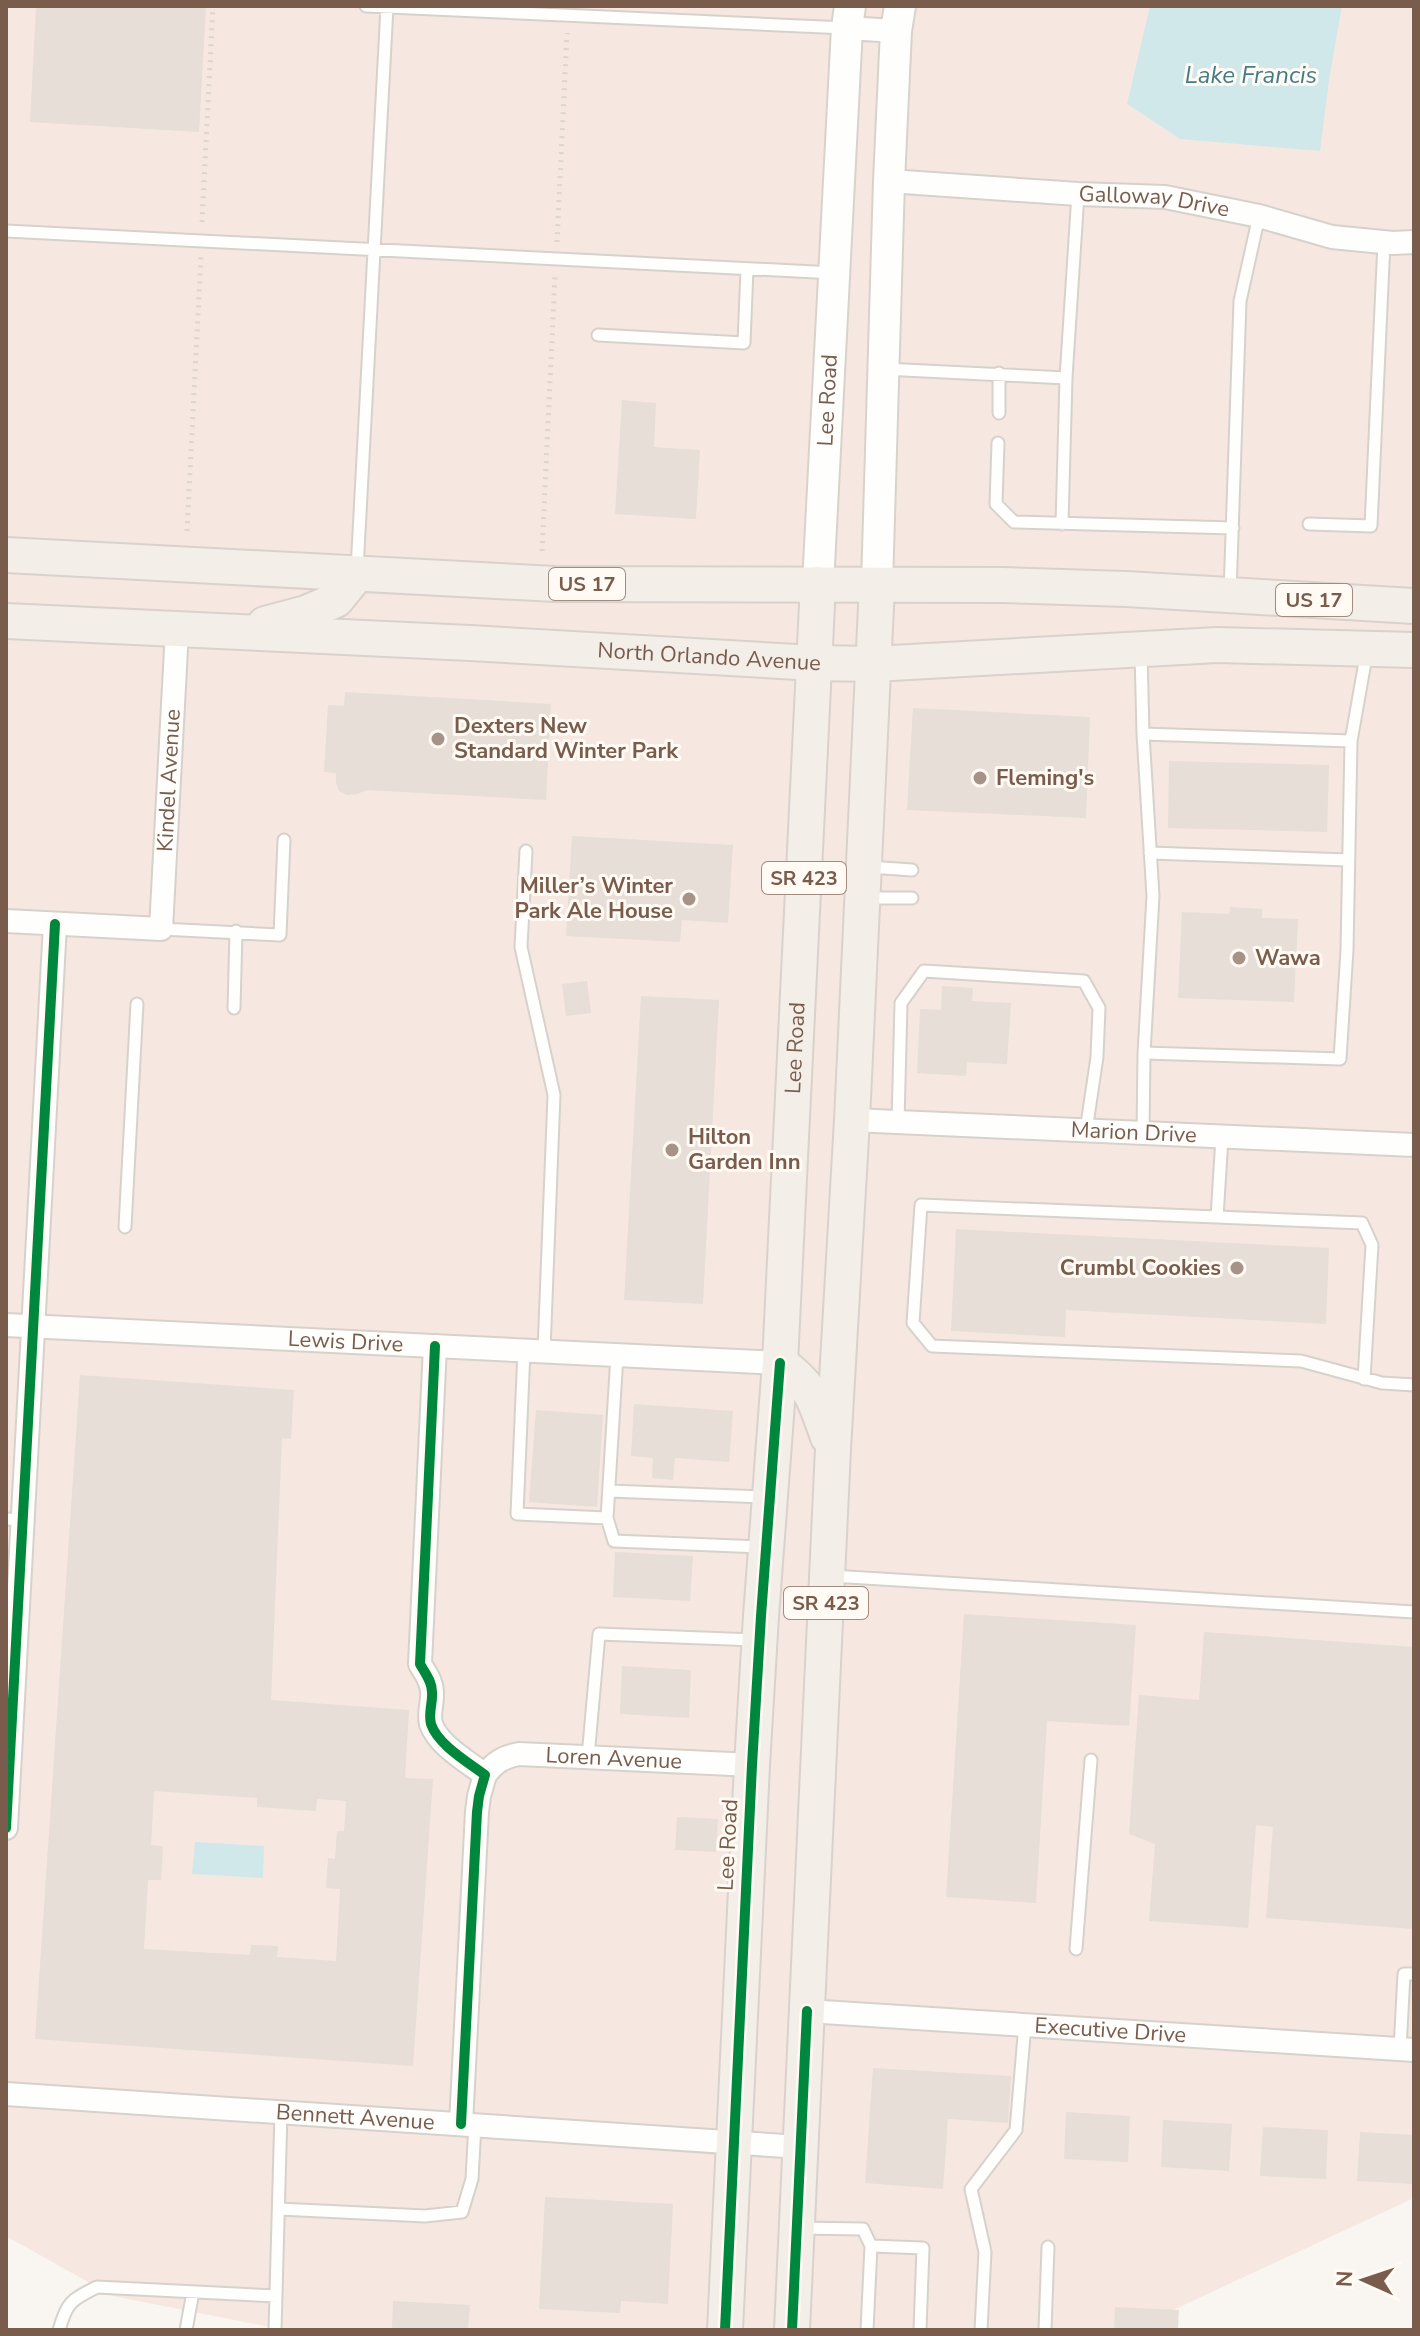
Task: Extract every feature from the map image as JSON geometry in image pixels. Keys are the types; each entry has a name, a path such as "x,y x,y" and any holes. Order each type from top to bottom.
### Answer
{"main road":[{"name":"US 17","path":"6,555 555,584 1002,585 1414,606"},
{"path":"235,633 306,613 336,600 357,574"},
{"name":"Lee Road","path":"725,2330 759,1641 780,1363 818,584"},
{"name":"SR 423","path":"792,2330 877,585"},
{"name":"North Orlando Avenue","path":"6,621 815,663 874,664 1217,645 1414,650"},
{"path":"780,1363 800,1378 813,1395 833,1449"}],"street":[{"path":"848,17 898,18 889,181 877,585"},
{"name":"Lee Road","path":"818,584 848,17"},
{"name":"Galloway Drive","path":"889,181 1165,197 1259,216 1332,237 1414,242"},
{"name":"Kindel Avenue","path":"161,929 177,630"},
{"path":"6,921 161,929"},
{"path":"6,1828 14,1519 34,1326 55,924"},
{"name":"Marion Drive","path":"852,1120 1414,1145"},
{"name":"Lewis Drive","path":"6,1325 780,1363"},
{"path":"435,1346 420,1664 431,1686 432,1726 438,1736 485,1775 477,1812 468,2124"},
{"name":"Loren Avenue","path":"485,1775 493,1764 519,1754 752,1765"},
{"name":"Executive Drive","path":"807,2011 1407,2050"},
{"name":"Bennett Avenue","path":"6,2094 800,2147"}],"lane":[{"path":"366,6 568,15 848,17"},
{"path":"357,574 387,7"},
{"path":"1062,524 1066,378 1078,194"},
{"path":"1230,596 1240,301 1259,216"},
{"path":"6,231 834,274"},
{"path":"1309,524 1371,526 1384,242"},
{"path":"598,335 744,343 747,269"},
{"path":"883,369 1066,378"},
{"path":"999,373 999,413"},
{"path":"998,443 996,504 1014,522 1233,528"},
{"path":"1144,1053 1340,1059 1347,950 1351,741 1367,648"},
{"path":"1141,649 1153,896 1144,1053 1143,1134"},
{"path":"1143,734 1351,741"},
{"path":"161,929 280,935 284,840"},
{"path":"526,851 521,947 554,1095 534,1351 517,1514 607,1518"},
{"path":"1150,853 1348,860"},
{"path":"864,882 912,870"},
{"path":"864,882 912,898"},
{"path":"234,1008 236,931"},
{"path":"898,1122 901,1003 924,971 1084,981 1099,1008 1097,1057 1086,1132"},
{"path":"125,1227 137,1004"},
{"path":"1217,1217 1222,1138"},
{"path":"1364,1379 1372,1245 1362,1223 921,1205 913,1323 932,1346 1301,1361 1364,1379 1382,1383 1414,1385"},
{"path":"617,1355 607,1518 614,1541 766,1547"},
{"path":"609,1491 770,1497"},
{"path":"827,1576 1414,1612"},
{"path":"588,1757 599,1634 759,1641"},
{"path":"1076,1949 1091,1760"},
{"path":"1407,2050 1404,1974 1414,1974"},
{"path":"981,2330 985,2252 971,2189 1016,2130 1025,2024"},
{"path":"275,2330 281,2112"},
{"path":"279,2209 425,2216 462,2212 472,2179 468,2124"},
{"path":"796,2227 863,2229 871,2246 867,2330"},
{"path":"871,2246 923,2248 920,2330"},
{"path":"1045,2330 1048,2247"},
{"path":"59,2330 66,2306 97,2287 276,2296"},
{"path":"186,2330 193,2292"}],"path":[{"path":"187,531 213,6"},
{"path":"542,551 568,15"}],"shaded area":[{"path":"6,6 1414,6 1414,2198 1130,2330 285,2330 113,2296 6,2236"}],"water":[{"name":"Lake Francis","path":"1150,6 1342,6 1320,151 1180,139 1127,104"},
{"path":"195,1842 264,1846 263,1878 192,1874"}],"building":[{"path":"36,6 206,6 199,132 30,122"},
{"path":"622,400 656,403 654,447 700,450 696,519 615,514"},
{"name":"Dexters New Standard Winter Park","path":"345,692 551,704 546,800 367,790 347,795 339,791 336,773 324,772 328,705 344,706"},
{"path":"913,708 1090,717 1086,818 907,810"},
{"path":"1169,761 1329,765 1327,832 1168,828"},
{"path":"572,836 733,845 728,923 682,920 680,942 566,936"},
{"path":"1230,907 1262,909 1262,918 1298,919 1294,1002 1178,998 1182,912 1229,914"},
{"path":"587,981 591,1013 566,1016 562,984"},
{"path":"942,986 973,988 972,1001 1011,1003 1007,1064 967,1062 966,1076 917,1073 920,1009 941,1010"},
{"name":"Hilton Garden Inn","path":"641,996 719,1000 703,1304 624,1300"},
{"path":"956,1229 1329,1248 1326,1324 1066,1310 1065,1337 951,1331"},
{"path":"80,1375 294,1390 291,1439 282,1438 271,1700 409,1710 405,1778 433,1779 413,2066 35,2039","holes":["154,1791 257,1798 257,1807 316,1811 317,1799 346,1801 344,1831 337,1831 335,1859 328,1858 326,1888 340,1889 336,1961 277,1957 278,1946 251,1945 250,1955 144,1949 148,1880 161,1880 163,1846 151,1845"]},
{"path":"634,1404 733,1411 729,1462 675,1458 673,1480 652,1478 653,1458 631,1456"},
{"path":"536,1410 603,1415 597,1507 529,1502"},
{"path":"615,1552 693,1556 690,1601 613,1597"},
{"path":"964,1614 1136,1625 1129,1726 1047,1721 1036,1903 946,1897"},
{"path":"1204,1632 1414,1647 1414,1929 1266,1918 1273,1827 1256,1825 1248,1928 1149,1921 1155,1844 1129,1834 1139,1695 1199,1700"},
{"path":"622,1666 691,1670 689,1718 620,1714"},
{"path":"677,1817 718,1819 716,1852 675,1850"},
{"path":"873,2068 1011,2076 1008,2123 948,2119 943,2189 865,2183"},
{"path":"1066,2112 1130,2116 1128,2162 1064,2159"},
{"path":"1163,2120 1232,2124 1229,2171 1161,2167"},
{"path":"1263,2127 1328,2130 1326,2179 1260,2176"},
{"path":"1360,2132 1414,2135 1414,2184 1357,2181"},
{"path":"545,2197 673,2204 668,2304 621,2301 620,2313 539,2309"},
{"path":"393,2301 470,2305 468,2330 392,2330"},
{"path":"1115,2307 1179,2310 1178,2330 1114,2330"}],"cycle path":[{"path":"6,1828 55,924"},
{"path":"435,1346 420,1664 432,1688 430,1720 435,1732 454,1752 485,1775 477,1812 461,2124"},
{"path":"725,2330 752,1765 780,1363"},
{"path":"792,2330 807,2011"}],"place":[{"name":"Dexters New Standard Winter Park","path":"438,739"},
{"name":"Fleming's","path":"980,778"},
{"name":"Miller’s Winter Park Ale House","path":"689,899"},
{"name":"Wawa","path":"1239,958"},
{"name":"Hilton Garden Inn","path":"672,1150"},
{"name":"Crumbl Cookies","path":"1237,1268"}]}
